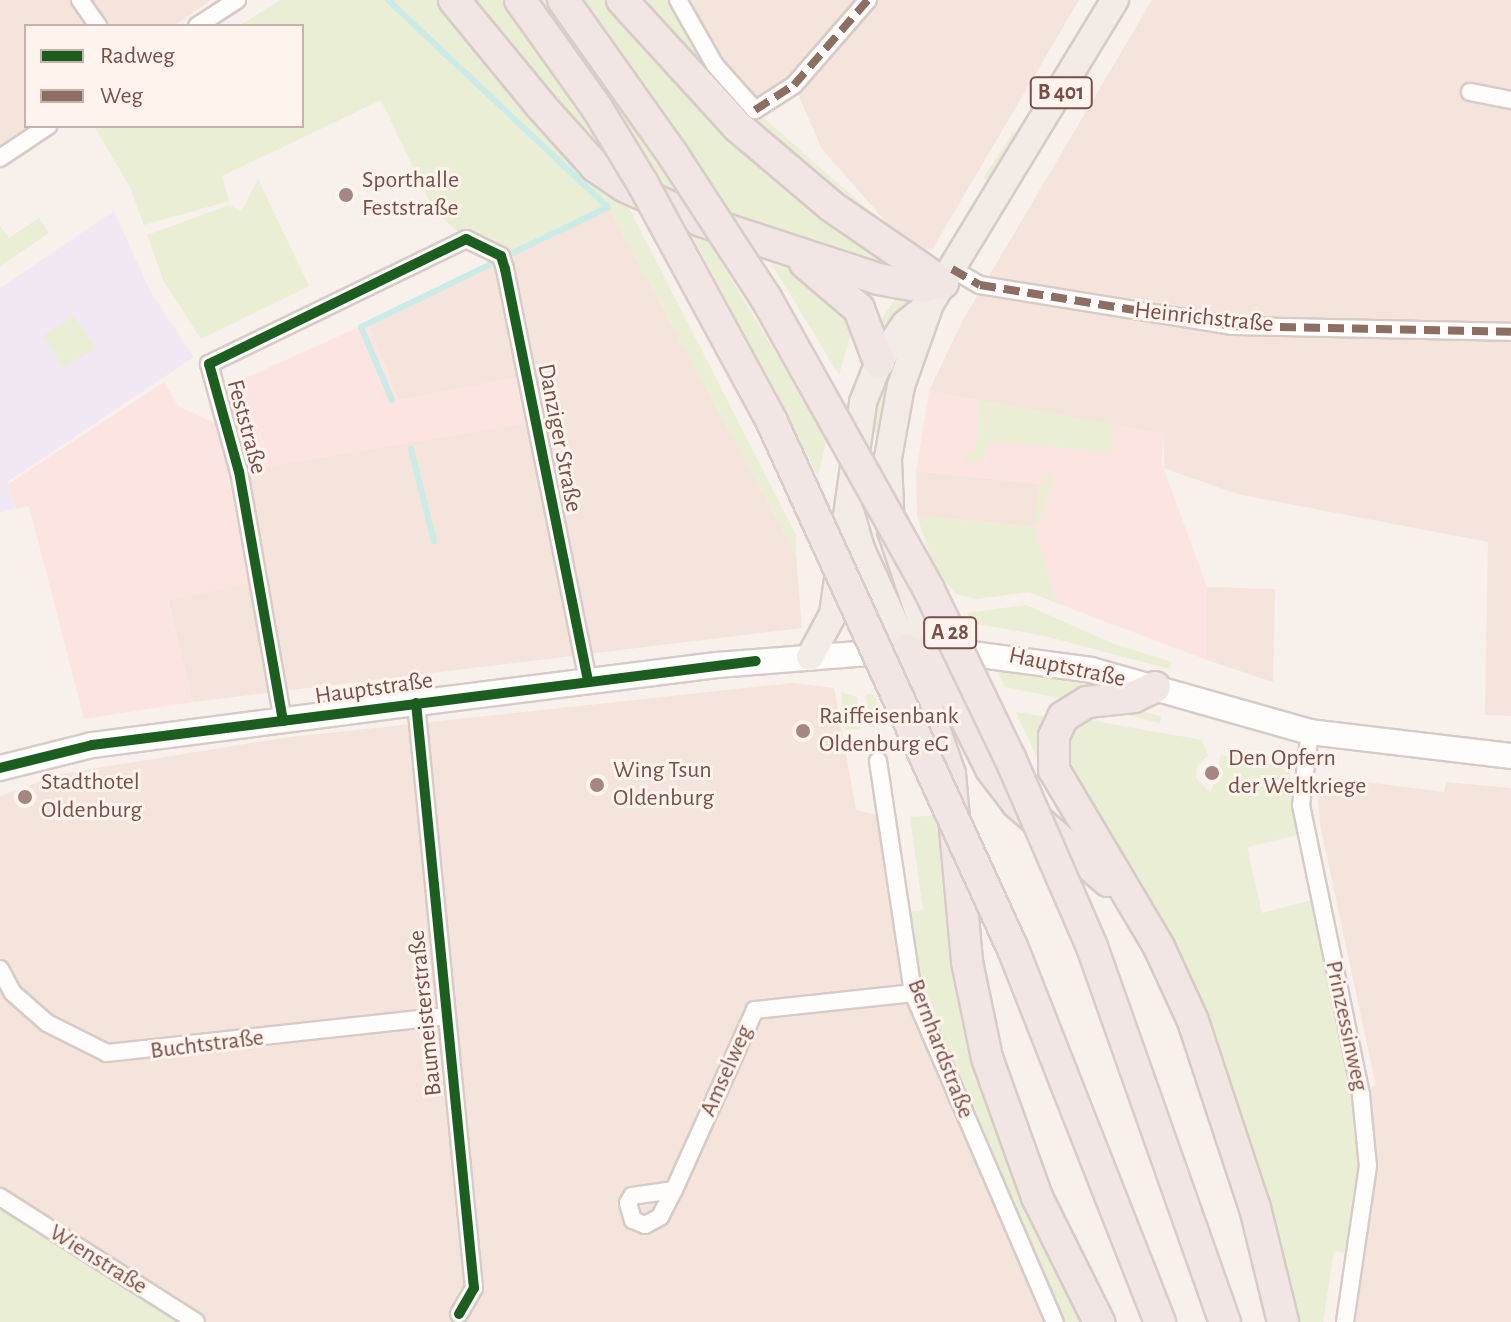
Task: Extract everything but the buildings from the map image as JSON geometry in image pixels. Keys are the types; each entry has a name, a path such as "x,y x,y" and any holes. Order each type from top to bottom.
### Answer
{"highway":[{"path":"454,0 596,167 665,207 780,247 896,284 942,286"},
{"path":"520,0 597,108 643,184 772,422 1013,949 1160,1322"},
{"name":"A 28","path":"563,0 673,155 766,298 943,618 1092,947 1225,1322"},
{"path":"622,0 738,127 831,206 942,286"},
{"path":"780,247 859,309 879,362"},
{"path":"919,650 991,769 1017,803 1133,903"},
{"path":"919,650 950,774 967,962 987,1058 1017,1149 1099,1322"},
{"path":"1155,687 1072,709 1057,725 1052,745 1062,791 1133,903 1193,1021 1255,1208 1283,1322"}],"main road":[{"name":"B 401","path":"919,650 861,549 848,503 854,435 879,362 905,324 942,286 1115,0"},
{"path":"919,650 891,531 887,476 901,386 942,286"},
{"path":"810,657 833,614 848,503"}],"street":[{"path":"80,0 97,24"},
{"path":"200,24 237,0"},
{"path":"678,0 715,65 755,110 794,85 868,0"},
{"path":"1470,92 1511,100"},
{"path":"0,158 45,128"},
{"name":"Danziger Straße","path":"459,241 501,256 505,269 588,681"},
{"name":"Feststraße","path":"283,721 236,458 209,364 459,241"},
{"name":"Heinrichstraße","path":"942,286 980,285 1232,326 1511,332"},
{"name":"Hauptstraße","path":"0,768 92,745 416,703 756,661 919,650 1027,658 1155,687 1310,732 1511,756"},
{"name":"Baumeisterstraße","path":"416,703 474,1288 459,1314"},
{"name":"Prinzessinweg","path":"1310,732 1301,805 1361,1095 1368,1166 1345,1322"},
{"name":"Bernhardstraße","path":"878,761 913,993 1055,1322"},
{"name":"Buchtstraße","path":"0,969 13,993 47,1023 107,1053 446,1016"},
{"name":"Amselweg","path":"674,1190 755,1010 913,993"},
{"name":"Wienstraße","path":"0,1197 196,1322"}],"shaded area":[{"path":"0,0 211,0 177,24 24,24 24,128 29,128 0,149"},
{"path":"678,0 1079,0 933,248 924,250 902,240 822,149 794,85 755,110"},
{"path":"1152,0 1511,0 1511,716 1485,715 1488,542 1237,494 1164,468 1164,434 929,391 963,320"},
{"path":"608,207 796,555 802,628 193,702 168,600 263,579 239,472 525,376 399,400 368,323"},
{"path":"114,211 150,291 194,357 7,482 15,508 0,513 0,288"},
{"path":"368,323 399,400 525,376 534,422 240,472 263,580 168,601 193,702 84,719 29,506 16,509 8,484 164,382 178,406 230,430 219,390"},
{"path":"929,391 1165,434 1161,461 1207,587 1207,660 1056,603 1036,533 1039,484 916,471"},
{"path":"916,471 1040,484 1036,527 917,516"},
{"path":"1207,587 1275,589 1273,682 1207,660"},
{"path":"793,683 834,688 856,810 885,817 897,912 1055,1322 196,1322 0,1197 0,796 61,774 282,738"},
{"path":"1327,777 1444,792 1446,782 1511,788 1511,1322 1353,1322 1374,1196 1371,1087 1376,1086 1320,824 1318,798"}],"green space":[{"path":"280,0 678,0 755,110 902,240 907,238 855,320 839,375 769,260 705,236 827,438 818,476 691,233 626,202 796,535 796,555 608,207 501,256 466,239 434,211 381,100 222,176 229,201 144,225 130,187 95,128 304,128 304,24 242,24"},
{"path":"1014,131 1015,141 990,181 983,178"},
{"path":"258,179 309,286 201,339 164,282 147,235 230,205 241,212"},
{"path":"39,218 49,233 0,266 0,226 9,238"},
{"path":"897,296 912,302 882,341 877,326"},
{"path":"74,316 95,348 64,368 43,336"},
{"path":"901,339 879,442 869,420"},
{"path":"978,400 1114,425 1111,452 1003,442 985,445 985,460 966,462 966,454 976,454"},
{"path":"1041,473 1053,476 1036,533 1056,603 1029,592 977,599 956,594 934,567 917,516 1035,527 1040,484 1048,484"},
{"path":"1026,605 1114,644 1172,662 1169,669 1045,636 972,623 967,613"},
{"path":"998,672 1101,687 1070,700 1005,687"},
{"path":"841,692 857,697 860,729 845,730"},
{"path":"866,694 874,695 887,726 869,727"},
{"path":"1121,707 1161,716 1160,723 1102,709"},
{"path":"1016,712 1049,717 1045,776"},
{"path":"1076,718 1202,740 1208,755 1197,766 1196,778 1211,793 1221,755 1229,757 1231,750 1289,771 1298,835 1247,847 1262,913 1313,900 1360,1127 1364,1166 1348,1253 1334,1251 1323,1322 1299,1322 1245,1124 1206,1024 1071,790 1065,735"},
{"path":"949,815 975,1005 1099,1322 1055,1322 913,993 897,912 923,910 910,817"},
{"path":"0,1197 196,1322 0,1322"}],"waterway":[{"path":"388,0 608,207 513,253"},
{"path":"392,400 361,327 491,264"},
{"path":"411,449 434,541"}],"marked path":[{"path":"755,110 794,85 868,0"},
{"path":"952,269 980,285 1232,326 1511,332"}],"cycle path":[{"path":"283,721 239,472 209,364 466,239 501,256 505,269 588,681"},
{"path":"0,768 92,745 756,661"},
{"path":"416,703 474,1288 459,1314"}],"place":[{"name":"Sporthalle Feststraße","path":"346,195"},
{"name":"Raiffeisenbank Oldenburg eG","path":"803,731"},
{"name":"Den Opfern der Weltkriege","path":"1212,773"},
{"name":"Wing Tsun Oldenburg","path":"597,785"},
{"name":"Stadthotel Oldenburg","path":"25,797"}]}
